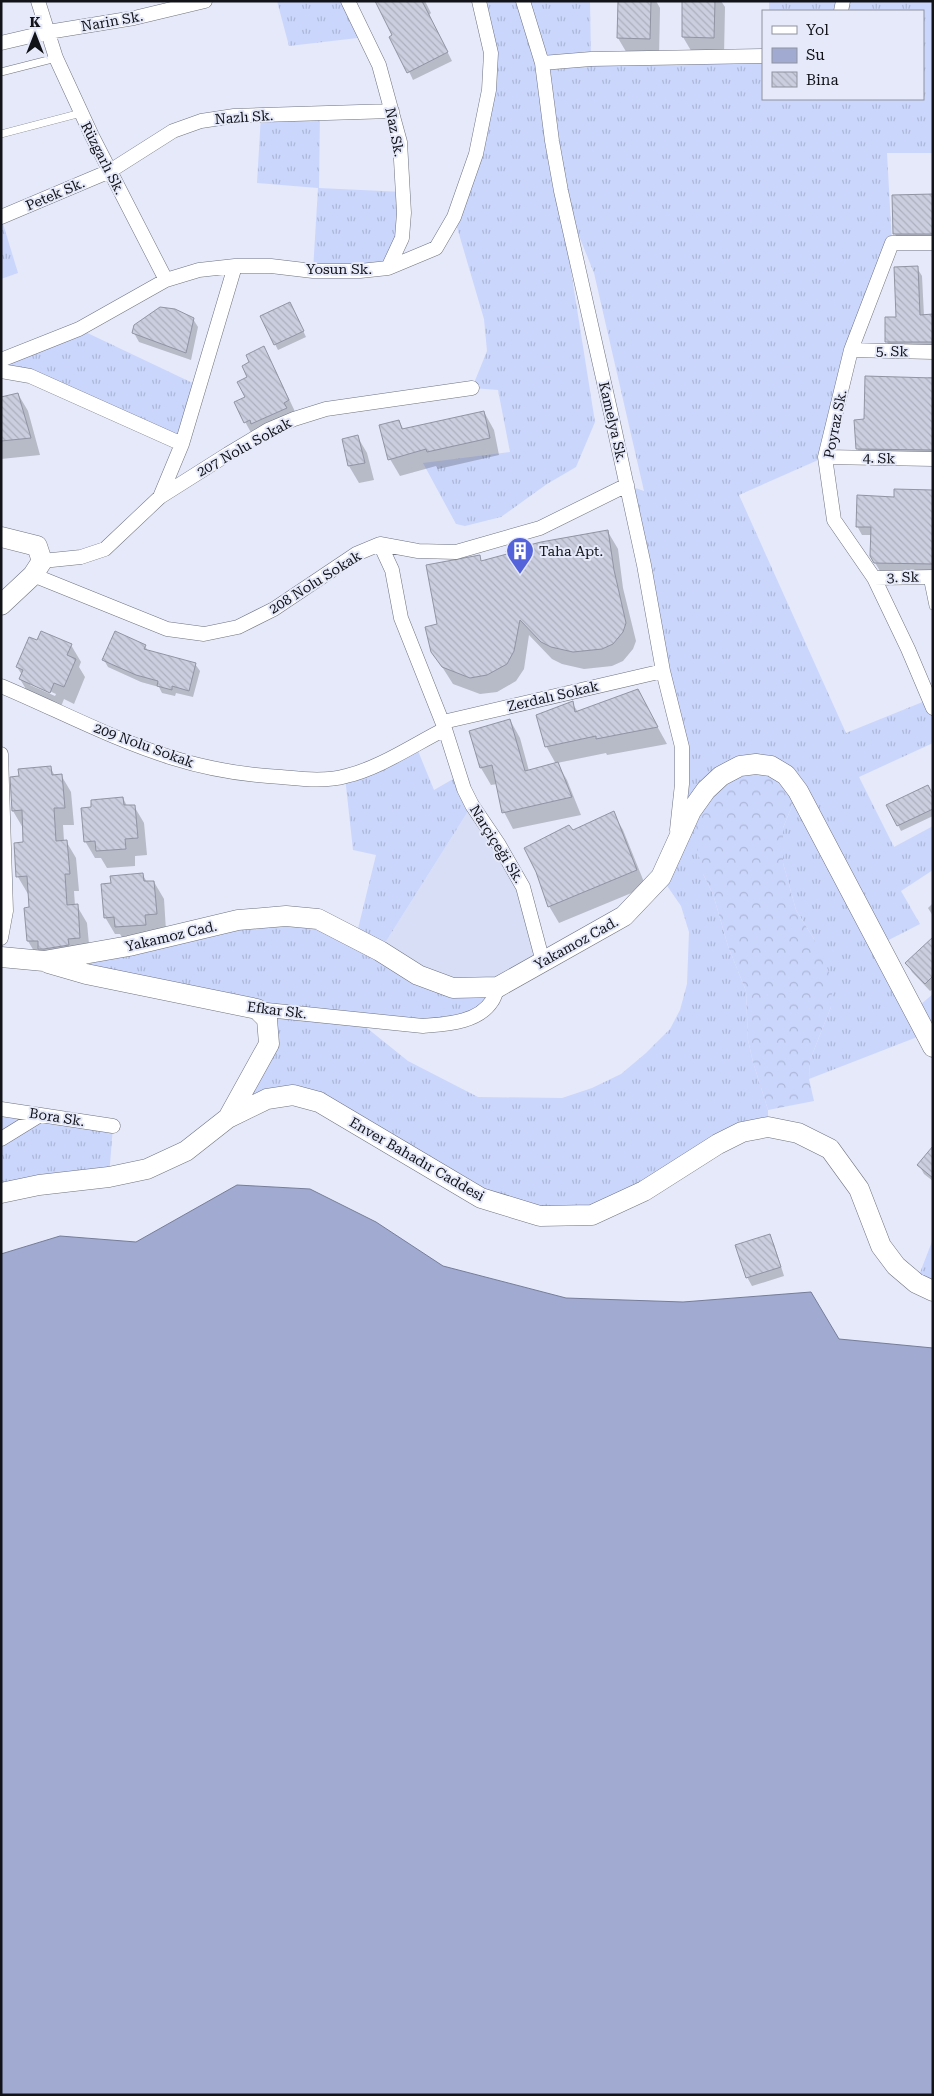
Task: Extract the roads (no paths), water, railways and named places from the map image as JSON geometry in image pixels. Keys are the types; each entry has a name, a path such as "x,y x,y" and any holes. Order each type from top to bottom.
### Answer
{"street":[{"name":"Rüzgarlı Sk.","path":"38,1 56,58 81,113 166,280"},
{"name":"Narin Sk.","path":"1,43 48,32 134,18 205,1"},
{"name":"Naz Sk.","path":"348,1 379,65 400,142 404,214 402,238 388,268"},
{"name":"Yosun Sk.","path":"1,360 79,329 166,280 199,270 235,266 271,266 313,270 388,268 436,248 454,217 476,154 489,90 491,53 479,1"},
{"name":"Kamelya Sk.","path":"523,1 542,63 561,192 627,485 663,670 682,747 682,784 675,846"},
{"path":"542,63 591,59 762,56"},
{"name":"Nazlı Sk.","path":"110,171 174,131 201,121 234,116 392,111"},
{"name":"Petek Sk.","path":"1,217 110,171"},
{"name":"Poyraz Sk.","path":"933,243 892,243 851,350 825,457 834,520 874,578 929,689 933,708"},
{"path":"160,497 182,444 235,266"},
{"name":"5. Sk","path":"851,350 933,352"},
{"path":"1,371 30,376 182,444"},
{"name":"207 Nolu Sokak","path":"38,568 106,549 160,497 268,430 294,418 326,409 472,388"},
{"name":"4. Sk","path":"825,457 933,459"},
{"path":"380,544 418,551 456,552 540,528 627,485"},
{"path":"1,537 37,546 38,568 3,608"},
{"path":"380,544 392,570 401,618 444,726"},
{"name":"208 Nolu Sokak","path":"38,568 167,629 204,634 238,627 274,609 356,554 380,544"},
{"name":"3. Sk","path":"874,578 930,577"},
{"name":"Zerdalı Sokak","path":"444,726 663,670"},
{"name":"209 Nolu Sokak","path":"1,686 120,739 173,758 215,769 266,776 311,780 345,777 381,762 444,726"},
{"name":"Narçiçeği Sk.","path":"444,726 464,789 523,887 543,962"},
{"path":"1,754 6,912 1,938"},
{"name":"Yakamoz Cad.","path":"1,957 44,961 129,946 238,920 286,916 318,919 380,950 418,975 453,988 498,987 624,916 661,877 691,812 706,790 721,776 740,766 756,764 770,766 786,774 798,791 933,1047"},
{"name":"Efkar Sk.","path":"44,961 86,974 257,1009 423,1026 450,1024 476,1016 492,1002 498,987"},
{"path":"228,1118 269,1044 267,1019 257,1009"},
{"name":"Enver Bahadır Caddesi","path":"1,1193 40,1185 109,1177 147,1169 186,1151 228,1118 267,1099 293,1095 319,1102 481,1198 540,1216 592,1215 644,1191 718,1144 742,1132 768,1126 798,1133 830,1149 859,1189 881,1246 891,1260 916,1283 933,1291"},
{"name":"Bora Sk.","path":"1,1109 113,1126"},
{"path":"1,1139 40,1115"}],"lane":[{"path":"1,72 56,58"},
{"path":"1,134 81,113"},
{"path":"930,577 933,606"}],"water":[{"path":"237,1185 310,1189 376,1222 443,1266 566,1298 683,1302 811,1292 839,1339 933,1348 933,2095 1,2095 1,1254 60,1236 136,1242"}],"place":[{"name":"Taha Apt.","path":"520,575"}]}
